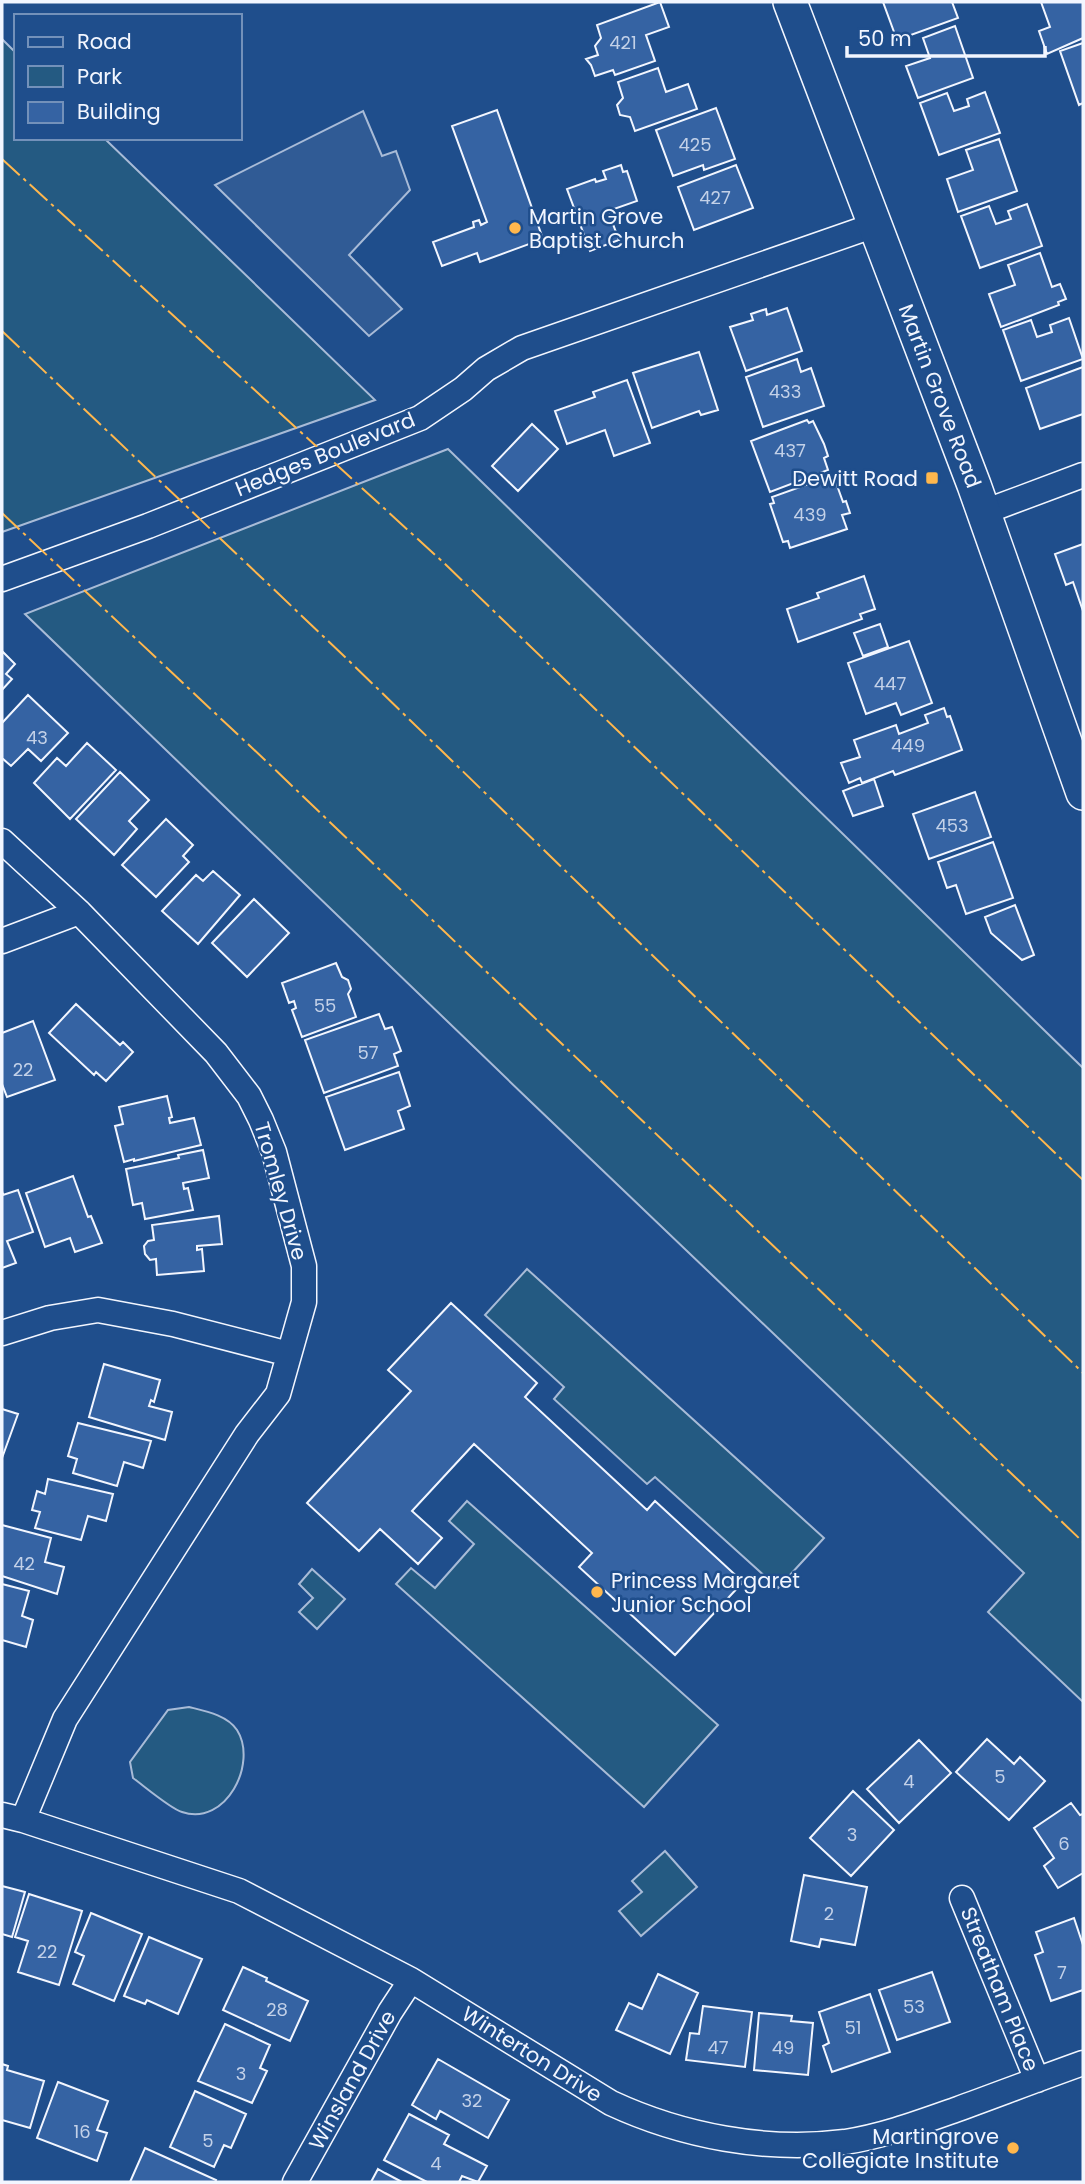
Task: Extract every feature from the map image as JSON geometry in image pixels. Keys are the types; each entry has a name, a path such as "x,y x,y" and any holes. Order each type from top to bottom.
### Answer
{"main road":[{"name":"Martin Grove Road","path":"790,2 984,512 1083,793"}],"street":[{"name":"Hedges Boulevard","path":"2,579 148,526 420,418 463,389 486,369 522,348 875,225"},
{"path":"984,512 1083,475"},
{"name":"Tromley Drive","path":"2,841 79,912 216,1053 249,1096 274,1152 303,1266 304,1302 278,1394 247,1434 65,1719 12,1817"},
{"path":"2,941 79,912"},
{"path":"2,1333 50,1318 98,1310 173,1324 289,1354"},
{"name":"Winterton Drive","path":"12,1817 239,1891 411,1980 611,2103 641,2117 676,2128 736,2139 808,2145 846,2141 921,2122 1083,2063"},
{"name":"Streatham Place","path":"962,1899 1037,2080"},
{"name":"Winsland Drive","path":"295,2182 390,2012 411,1980"}],"green space":[{"path":"2,39 14,51 14,140 106,140 375,400 2,532"},
{"path":"448,449 1083,1068 1083,1702 988,1612 1024,1573 25,614"},
{"path":"527,1269 824,1538 778,1588 655,1477 647,1484 554,1399 564,1387 485,1315"},
{"path":"467,1501 718,1725 644,1807 396,1584 411,1568 435,1588 474,1544 449,1521"},
{"path":"312,1569 345,1599 317,1629 299,1612 313,1598 299,1584"},
{"path":"189,1707 215,1714 228,1721 237,1730 242,1744 243,1759 234,1789 212,1810 198,1814 177,1810 133,1778 130,1762 168,1710"},
{"path":"665,1851 697,1887 641,1936 619,1911 642,1892 632,1881"}],"shaded area":[{"path":"363,111 382,156 396,151 410,190 349,255 402,309 369,336 215,185"}],"building":[{"path":"660,2 669,27 646,35 655,61 615,75 613,70 595,76 586,59 598,55 595,46 601,38 597,25"},
{"path":"883,2 952,2 958,18 897,40"},
{"path":"1041,2 1083,2 1083,38 1047,54 1039,31 1050,27"},
{"path":"955,26 973,78 918,98 906,66 930,58 923,38"},
{"path":"1083,43 1083,103 1079,105 1060,51"},
{"path":"658,68 666,92 688,84 697,109 635,131 630,117 620,115 617,105 623,98 618,82"},
{"path":"985,92 1000,133 939,155 920,103 947,93 954,111 969,106 967,99"},
{"path":"716,108 735,159 704,170 703,165 673,176 656,130"},
{"path":"497,110 543,239 480,262 477,253 442,266 433,242 474,227 473,222 479,220 481,225 487,222 452,126"},
{"path":"999,139 1017,191 958,212 947,179 973,170 966,150"},
{"path":"621,165 623,172 627,171 637,201 608,211 619,240 590,251 567,189 595,179 596,182 606,179 603,171"},
{"path":"736,165 753,208 694,230 678,187"},
{"path":"1027,204 1042,246 980,268 961,216 989,206 996,224 1011,219 1008,211"},
{"path":"1040,253 1052,287 1060,284 1066,299 1058,302 1059,305 1001,327 989,294 1015,285 1008,265"},
{"path":"787,308 802,351 746,371 730,327 753,320 751,314 766,309 767,315"},
{"path":"1069,318 1083,359 1021,381 1003,330 1031,320 1037,337 1052,332 1050,325"},
{"path":"699,352 718,410 701,415 699,411 652,428 633,373"},
{"path":"797,359 801,372 811,368 824,406 763,427 746,377"},
{"path":"1083,367 1083,414 1040,429 1026,388"},
{"path":"627,380 650,443 614,456 605,430 567,444 555,411 595,397 593,392"},
{"path":"807,420 809,423 813,421 824,444 828,456 824,458 828,470 770,492 751,441"},
{"path":"532,424 558,449 518,491 492,466"},
{"path":"834,477 843,502 846,501 850,513 842,515 847,529 790,548 788,541 783,542 770,504 774,503 772,497"},
{"path":"1083,544 1083,611 1073,582 1066,585 1055,554"},
{"path":"864,576 875,609 860,614 862,619 798,642 787,609 819,598 817,593"},
{"path":"880,624 888,647 863,656 854,633"},
{"path":"909,641 932,703 901,715 896,703 866,714 848,663"},
{"path":"2,651 15,664 6,674 12,679 2,690"},
{"path":"28,695 68,733 41,761 28,749 11,766 2,758 2,723"},
{"path":"944,708 947,717 950,716 962,750 895,775 893,771 862,783 860,778 849,783 841,763 860,757 854,740 896,725 899,734 928,723 925,715"},
{"path":"87,743 116,770 70,819 34,783 57,758 66,766"},
{"path":"120,772 149,800 129,821 137,829 114,855 76,819"},
{"path":"874,779 883,806 853,816 843,791"},
{"path":"975,792 991,837 929,859 913,814"},
{"path":"166,819 193,845 183,856 189,862 156,897 122,865"},
{"path":"993,842 1013,898 966,914 956,885 947,888 938,862"},
{"path":"213,871 240,895 198,944 162,911 196,875 203,881"},
{"path":"254,899 289,933 247,977 212,943"},
{"path":"1015,905 1034,955 1022,960 991,933 985,917"},
{"path":"336,963 342,977 348,980 351,989 348,994 356,1017 302,1037 292,1010 296,1008 294,1001 289,1003 282,983"},
{"path":"76,1004 120,1045 123,1042 133,1052 106,1081 96,1072 94,1075 49,1033"},
{"path":"379,1014 385,1029 392,1027 401,1051 394,1054 398,1066 324,1093 305,1040"},
{"path":"33,1021 55,1080 7,1097 2,1084 2,1033"},
{"path":"399,1072 410,1106 398,1111 404,1129 345,1150 326,1097"},
{"path":"167,1096 172,1117 169,1118 170,1123 194,1118 201,1145 124,1162 115,1126 123,1124 119,1107"},
{"path":"203,1150 209,1178 183,1183 184,1189 188,1188 193,1210 145,1219 142,1203 133,1205 126,1169"},
{"path":"73,1176 88,1217 91,1216 102,1243 75,1252 70,1238 45,1247 26,1193"},
{"path":"18,1190 33,1232 7,1241 16,1263 2,1268 2,1191 3,1195"},
{"path":"219,1216 222,1244 197,1246 197,1250 202,1249 204,1271 157,1275 156,1259 150,1260 145,1254 144,1246 148,1241 154,1240 152,1225"},
{"path":"451,1303 537,1383 525,1397 647,1510 655,1501 743,1582 675,1655 579,1567 592,1553 474,1444 412,1511 442,1538 418,1564 380,1529 359,1551 307,1503 411,1391 388,1370"},
{"path":"104,1364 160,1380 154,1402 151,1400 149,1406 172,1412 165,1440 89,1417"},
{"path":"2,1409 18,1414 2,1458"},
{"path":"78,1423 151,1441 143,1468 124,1462 117,1486 73,1473 77,1459 68,1456"},
{"path":"48,1479 113,1494 106,1521 88,1516 81,1540 35,1528 40,1512 32,1510 37,1491 45,1494"},
{"path":"2,1525 51,1538 45,1562 64,1567 57,1594 2,1576"},
{"path":"2,1584 29,1591 22,1616 33,1620 26,1647 2,1640"},
{"path":"987,1739 1014,1764 1020,1757 1045,1781 1009,1820 956,1772"},
{"path":"919,1740 951,1773 899,1823 867,1789"},
{"path":"853,1791 894,1830 851,1876 810,1838"},
{"path":"1071,1803 1080,1815 1083,1814 1083,1873 1058,1888 1044,1866 1054,1858 1034,1828"},
{"path":"804,1875 867,1887 855,1945 821,1939 819,1947 791,1941"},
{"path":"2,1886 25,1892 12,1937 2,1934"},
{"path":"29,1894 82,1911 59,1985 18,1972 28,1941 15,1937"},
{"path":"91,1913 142,1934 114,2001 73,1984 84,1956 75,1952"},
{"path":"1074,1918 1083,1945 1083,1990 1051,2001 1035,1955 1043,1952 1036,1932"},
{"path":"149,1937 202,1959 178,2014 147,2000 145,2004 124,1996"},
{"path":"243,1967 308,2001 290,2041 223,2010"},
{"path":"932,1972 950,2022 897,2040 879,1990"},
{"path":"658,1974 698,1993 670,2054 616,2030 629,2003 642,2009"},
{"path":"870,1994 890,2052 832,2072 823,2046 829,2043 819,2012"},
{"path":"703,2006 752,2012 745,2067 686,2060 690,2033 699,2034"},
{"path":"759,2013 792,2016 791,2021 813,2023 808,2075 754,2070"},
{"path":"225,2024 270,2045 260,2068 267,2071 252,2103 198,2081"},
{"path":"438,2059 509,2100 488,2138 440,2111 436,2119 412,2105"},
{"path":"2,2064 8,2066 7,2070 44,2081 30,2128 2,2120"},
{"path":"58,2082 108,2101 97,2130 107,2133 97,2161 37,2138"},
{"path":"195,2091 246,2114 231,2148 224,2145 214,2167 170,2147"},
{"path":"409,2114 449,2135 444,2144 487,2166 478,2182 462,2176 459,2182 427,2182 384,2160"},
{"path":"145,2148 216,2180 130,2182"},
{"path":"378,2169 385,2173 402,2182 371,2182"}],"power":[{"path":"2,159 444,563 1083,1180"},
{"path":"2,331 345,657 1083,1373"},
{"path":"2,513 266,761 1083,1542"}],"place":[{"name":"Martin Grove Baptist Church","path":"515,228"},
{"name":"Dewitt Road","path":"932,478"},
{"name":"Princess Margaret Junior School","path":"597,1592"},
{"name":"Martingrove Collegiate Institute","path":"1013,2148"}]}
